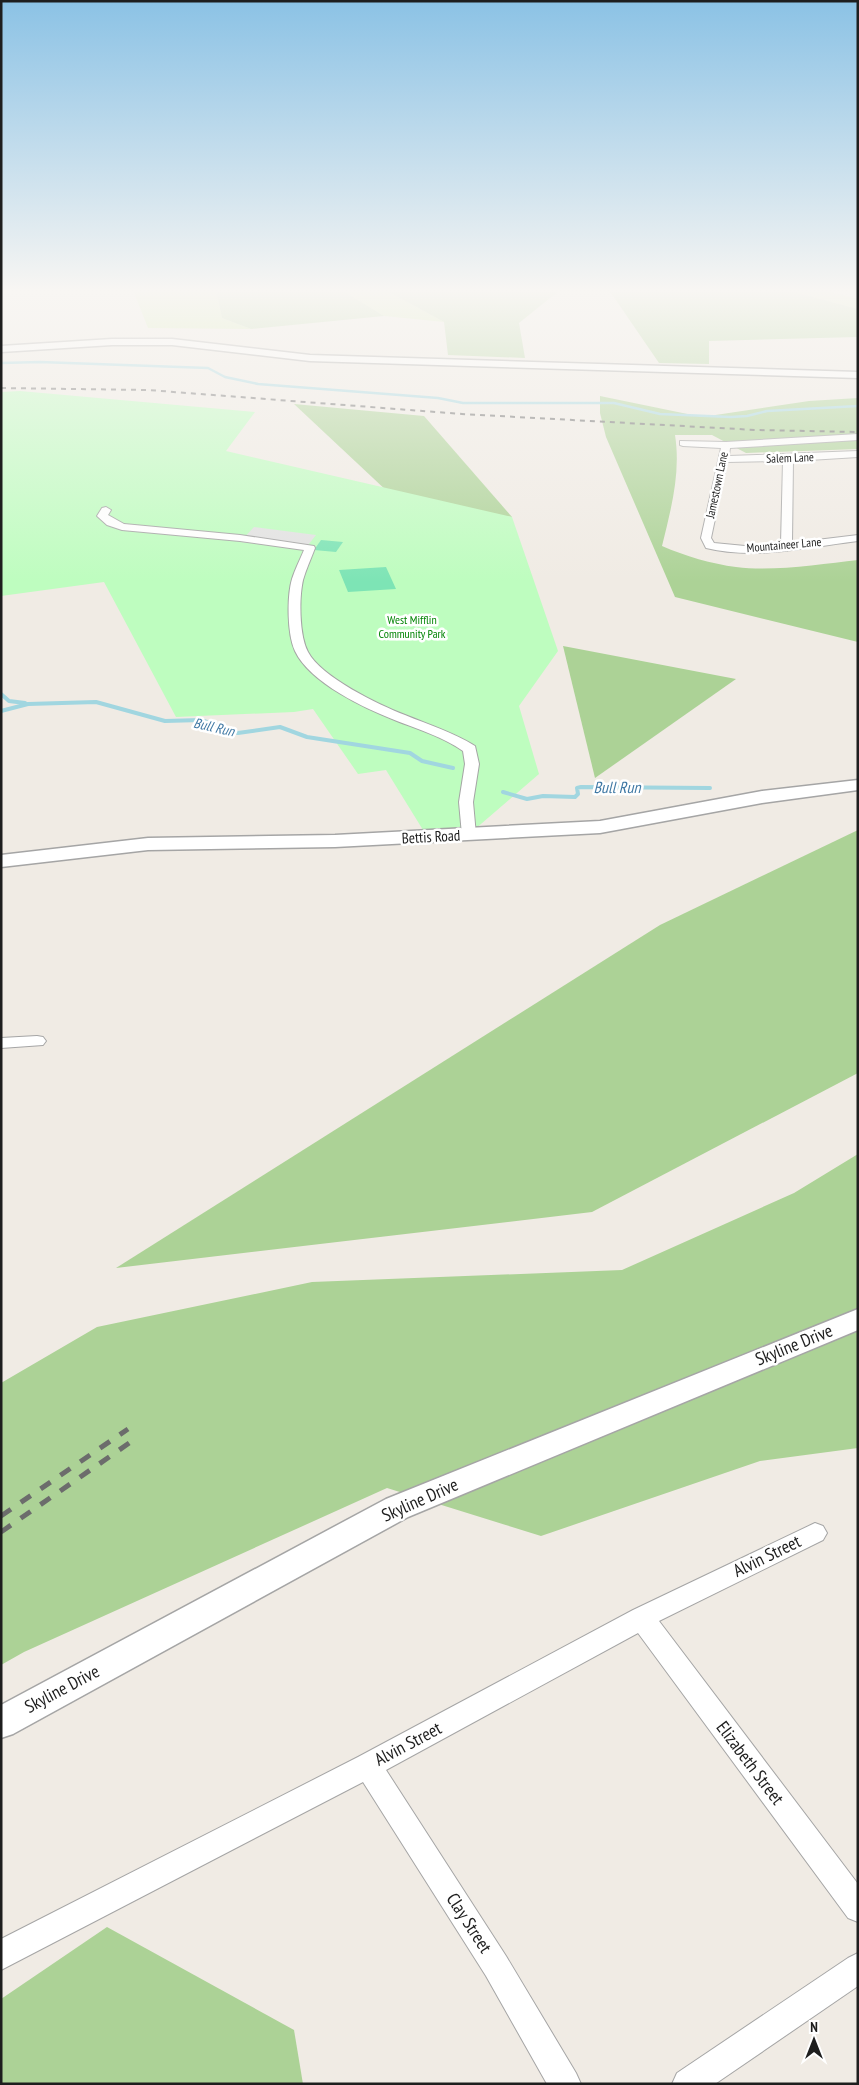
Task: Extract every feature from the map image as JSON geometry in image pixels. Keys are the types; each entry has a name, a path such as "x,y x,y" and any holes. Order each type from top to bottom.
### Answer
{"street":[{"name":"Jamestown Lane","path":"710,546 706,538 726,445 858,437"},
{"path":"683,443 726,445"},
{"name":"Salem Lane","path":"722,459 858,454"},
{"path":"786,547 788,458"},
{"path":"106,510 102,516 122,528 240,538 310,548 297,582 296,603 301,651 309,663 354,697 460,741 470,749 472,764 466,802 469,835"},
{"name":"Mountaineer Lane","path":"710,546 723,549 786,547 858,538"},
{"name":"Bettis Road","path":"1,861 148,844 300,843 600,827 762,797 858,785"},
{"path":"1,1043 37,1041"},
{"name":"Skyline Drive","path":"1,1723 397,1508 858,1319"},
{"name":"Alvin Street","path":"1,1955 368,1766 642,1618 815,1533"},
{"name":"Elizabeth Street","path":"642,1618 858,1908"},
{"name":"Clay Street","path":"368,1766 496,1966 565,2084"},
{"path":"688,2084 858,1968"}],"green space":[{"name":"West Mifflin Community Park","path":"20,391 255,412 226,451 512,517 558,651 519,706 539,774 474,830 423,830 386,770 358,774 313,709 294,712 176,717 104,582 1,596 1,392"},
{"path":"600,396 702,417 809,401 858,398 858,449 746,453 712,435 675,435 677,449 676,477 672,505 662,546 708,562 750,568 797,567 858,560 858,642 675,597 606,437 600,413"},
{"path":"294,404 424,416 512,517 451,508 389,493"},
{"path":"321,540 343,542 336,552 314,550"},
{"path":"386,567 396,589 348,592 339,570"},
{"path":"563,646 736,679 595,778"},
{"path":"858,830 858,1073 592,1212 116,1268 660,925"},
{"path":"858,1154 858,1448 760,1461 541,1536 387,1488 24,1652 1,1665 1,1383 97,1327 312,1282 622,1270 794,1193"},
{"path":"107,1927 294,2030 303,2084 1,2084 1,1999"}],"shaded area":[{"path":"254,527 316,535 305,549 240,542"}],"waterway":[{"path":"300,387 438,398 463,403 614,403 660,414 731,417 747,416 767,411 858,406"},
{"path":"1,694 9,701 25,703"},
{"name":"Bull Run","path":"1,711 28,704 96,702 165,721 201,720 238,733 280,727 307,737 410,753 422,761 453,768"},
{"name":"Bull Run","path":"503,792 527,799 543,796 575,797 578,794 577,788 581,787 710,788"}],"railway":[{"path":"1,388 148,390 462,414 756,430 858,432"},
{"path":"1,1516 128,1429"},
{"path":"1,1532 135,1439"}]}
